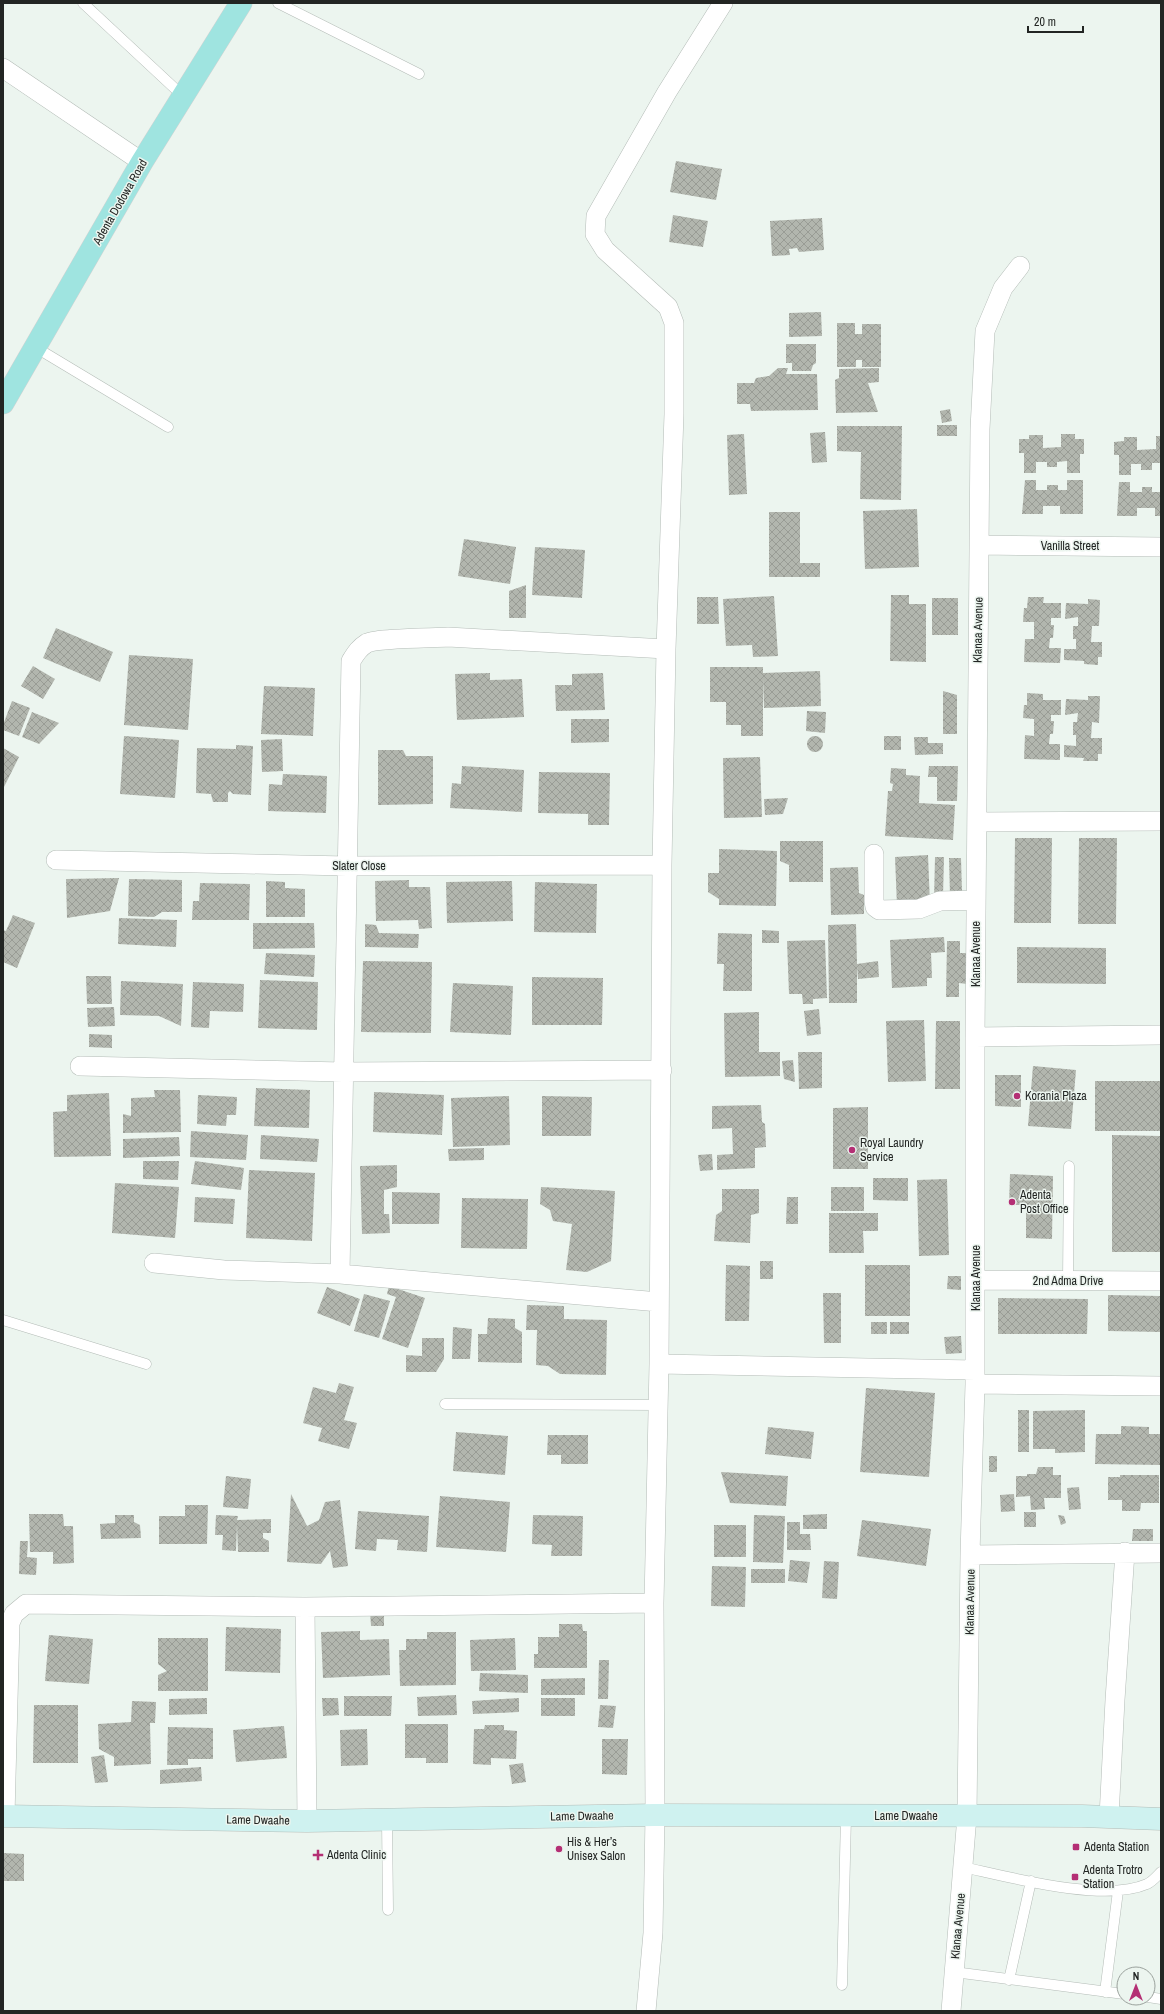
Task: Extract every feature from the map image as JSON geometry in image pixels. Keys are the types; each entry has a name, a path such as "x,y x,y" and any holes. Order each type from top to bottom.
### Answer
{"main road":[{"name":"Adenta Dodowa Road","path":"3,403 142,162 184,97 241,3"}],"street":[{"path":"646,2011 653,1933 655,1815 654,1603 659,1364 662,1070 662,865 666,649 674,414 674,323 668,307 606,250 595,234 596,216 667,92 723,3"},
{"path":"3,68 142,162"},
{"name":"Klanaa Avenue","path":"951,2011 967,1816 970,1555 976,1280 975,1037 980,428 984,331 1003,288 1020,266"},
{"name":"Vanilla Street","path":"979,545 1161,547"},
{"path":"340,1274 351,661 358,649 369,642 448,637 666,649"},
{"path":"977,822 1161,821"},
{"path":"874,854 874,901 875,907 879,910 920,909 940,901 976,900"},
{"name":"Slater Close","path":"56,860 347,866 662,865"},
{"path":"975,1037 1161,1035"},
{"path":"80,1066 343,1072 662,1070"},
{"path":"154,1263 224,1270 340,1274 659,1302"},
{"name":"2nd Adma Drive","path":"976,1280 1161,1281"},
{"path":"659,1364 1161,1386"},
{"path":"1109,1817 1125,1552"},
{"path":"970,1555 1125,1552 1161,1553"},
{"path":"4,1816 10,1623 14,1614 26,1604 305,1607 654,1603"},
{"path":"305,1607 307,1821"},
{"name":"Lame Dwaahe","path":"4,1816 307,1821 655,1815 1109,1817 1161,1819"}],"lane":[{"path":"83,3 184,97"},
{"path":"278,3 420,74"},
{"path":"35,347 168,427"},
{"path":"1068,1281 1069,1166"},
{"path":"3,1320 146,1364"},
{"path":"445,1404 658,1405"},
{"path":"842,1986 846,1816"},
{"path":"387,1820 388,1910"},
{"path":"963,1867 1031,1881 1089,1890 1118,1891 1148,1884 1161,1872"},
{"path":"1009,1980 1031,1881"},
{"path":"1105,1992 1118,1891"},
{"path":"954,1972 1116,1993"}],"building":[{"path":"676,161 722,169 716,200 670,192"},
{"path":"673,215 708,221 703,247 669,242"},
{"path":"822,218 824,250 799,252 797,248 789,249 790,255 772,256 770,221"},
{"path":"821,312 822,336 789,337 789,313"},
{"path":"837,323 855,323 855,334 862,334 862,324 881,324 881,367 862,367 862,360 856,360 856,367 837,367"},
{"path":"786,344 816,344 816,363 813,365 811,371 792,371 792,363 786,363"},
{"path":"778,368 788,368 786,374 817,374 818,410 751,411 750,404 737,404 737,383 754,383 756,378 769,376"},
{"path":"879,368 879,382 868,383 878,412 836,413 835,380 839,378 839,369"},
{"path":"950,409 952,421 942,423 940,411"},
{"path":"937,425 957,425 957,436 937,436"},
{"path":"837,426 902,426 901,500 860,499 861,452 837,451"},
{"path":"825,432 827,462 812,463 810,433"},
{"path":"744,434 747,494 729,495 727,435"},
{"path":"1061,434 1075,434 1075,439 1084,439 1084,454 1080,454 1080,473 1067,473 1067,461 1057,462 1057,467 1047,467 1047,462 1036,462 1036,473 1024,473 1024,453 1019,453 1019,439 1029,439 1029,435 1043,435 1043,448 1061,447"},
{"path":"1156,436 1161,436 1161,463 1152,463 1152,470 1141,470 1141,464 1131,464 1131,475 1119,475 1119,455 1114,455 1114,442 1124,441 1124,437 1137,437 1137,450 1156,449"},
{"path":"1025,480 1036,480 1036,490 1047,490 1047,485 1058,485 1058,490 1067,490 1067,480 1083,480 1083,514 1060,514 1060,506 1043,506 1043,514 1022,514"},
{"path":"1119,482 1130,482 1130,492 1142,492 1142,487 1152,487 1152,492 1161,492 1161,516 1155,516 1155,508 1137,508 1137,516 1117,516"},
{"path":"917,509 919,567 865,569 863,511"},
{"path":"769,512 800,512 800,563 820,563 820,577 769,577"},
{"path":"464,539 516,547 510,584 458,576"},
{"path":"535,547 585,550 582,598 532,595"},
{"path":"526,585 526,618 509,618 509,591"},
{"path":"891,595 909,595 909,604 926,604 926,662 890,661"},
{"path":"774,596 778,656 753,657 752,645 726,646 723,599"},
{"path":"697,597 718,597 719,624 697,624"},
{"path":"1028,597 1044,597 1043,603 1061,603 1061,618 1051,618 1051,625 1054,625 1053,638 1050,638 1049,648 1061,648 1060,663 1024,662 1025,639 1034,639 1034,622 1023,622 1024,608 1027,608"},
{"path":"932,598 958,598 958,635 932,635"},
{"path":"1088,599 1100,600 1099,626 1092,626 1091,642 1102,642 1102,657 1098,657 1098,665 1084,664 1084,661 1064,660 1064,649 1076,649 1076,639 1073,639 1073,626 1078,626 1078,617 1065,619 1066,603 1088,604"},
{"path":"56,628 113,652 100,682 43,658"},
{"path":"129,655 193,659 188,730 124,725"},
{"path":"33,666 55,679 43,699 21,686"},
{"path":"710,667 763,667 763,673 820,671 821,706 764,708 763,679 763,736 741,736 741,725 726,725 726,702 710,702"},
{"path":"490,673 490,680 522,679 524,717 457,720 455,674"},
{"path":"603,673 605,710 556,711 555,685 572,685 572,674"},
{"path":"264,686 315,688 313,736 261,734"},
{"path":"943,691 957,695 957,734 943,734"},
{"path":"1027,693 1043,694 1043,700 1061,700 1061,715 1051,715 1051,721 1054,721 1053,734 1050,734 1049,744 1060,744 1060,760 1024,759 1025,735 1034,736 1034,719 1023,718 1024,705 1027,705"},
{"path":"1088,696 1100,696 1099,723 1092,722 1091,738 1102,738 1102,754 1098,754 1098,761 1083,761 1084,758 1064,757 1064,745 1076,746 1076,735 1073,735 1073,722 1077,722 1078,713 1065,715 1066,699 1088,700"},
{"path":"12,701 30,708 19,736 3,730 3,725"},
{"path":"807,711 826,712 825,733 806,731"},
{"path":"32,712 59,723 39,744 22,737"},
{"path":"571,719 609,719 609,742 571,743"},
{"path":"124,736 179,740 175,798 120,794"},
{"path":"815,736 821,738 823,744 821,750 815,752 809,750 807,744 809,738"},
{"path":"884,736 901,736 901,750 884,750"},
{"path":"914,737 928,737 928,743 943,743 943,754 915,755"},
{"path":"282,739 283,771 262,772 261,740"},
{"path":"236,745 253,746 251,795 233,794 230,791 228,793 228,802 213,802 211,794 196,793 197,748 236,749"},
{"path":"3,748 19,757 3,789"},
{"path":"378,750 403,750 406,756 433,756 433,804 378,805"},
{"path":"760,757 762,817 724,818 723,758"},
{"path":"462,766 524,770 522,812 450,808 452,783 461,784"},
{"path":"929,766 958,766 957,801 937,801 937,777 928,777"},
{"path":"891,768 906,769 906,775 920,776 919,803 955,805 953,840 885,836 888,791 892,791 893,784 890,783"},
{"path":"539,772 610,773 609,825 588,825 588,814 538,813"},
{"path":"283,774 327,776 326,813 268,811 269,784 282,785"},
{"path":"788,798 783,814 765,815 764,799"},
{"path":"1015,838 1052,838 1051,923 1014,923"},
{"path":"1079,838 1117,838 1116,924 1078,924"},
{"path":"780,841 823,841 823,882 789,882 789,865 780,861"},
{"path":"719,849 777,851 776,906 719,905 719,899 708,892 708,873 719,873"},
{"path":"928,855 930,904 897,906 895,857"},
{"path":"935,857 944,857 943,896 934,900"},
{"path":"949,858 961,858 962,892 950,896"},
{"path":"858,867 859,893 864,895 864,914 831,915 830,868"},
{"path":"119,878 110,911 67,918 66,879"},
{"path":"129,879 182,880 182,912 162,912 154,917 128,916"},
{"path":"409,880 409,887 430,887 432,928 419,929 418,920 376,921 375,881"},
{"path":"266,881 285,882 285,888 305,889 305,917 266,917"},
{"path":"512,881 513,921 447,923 446,882"},
{"path":"535,882 597,884 596,933 534,932"},
{"path":"200,883 250,884 249,920 192,920 193,901 199,901"},
{"path":"13,915 35,923 17,968 3,962 3,930 6,931"},
{"path":"119,918 177,920 176,947 118,944"},
{"path":"253,923 314,923 315,948 253,949"},
{"path":"365,924 376,925 379,933 419,934 418,948 365,947"},
{"path":"856,924 857,964 878,961 879,977 858,979 857,966 857,1003 829,1003 828,925"},
{"path":"762,930 779,931 779,943 762,943"},
{"path":"718,933 752,934 752,991 723,991 724,964 717,964"},
{"path":"944,937 945,952 931,953 932,978 927,978 927,986 892,988 890,940"},
{"path":"825,940 827,998 813,999 813,1004 803,1004 802,994 789,994 787,941"},
{"path":"947,941 960,941 960,953 968,953 967,984 959,983 959,997 946,997"},
{"path":"1017,947 1106,948 1106,984 1017,983"},
{"path":"266,953 315,955 314,977 264,974"},
{"path":"363,961 432,962 431,1033 361,1032"},
{"path":"86,976 111,976 112,1004 87,1004"},
{"path":"532,977 603,978 602,1025 532,1025"},
{"path":"260,980 318,982 317,1030 258,1028"},
{"path":"121,981 183,984 181,1026 159,1016 120,1015"},
{"path":"193,982 244,984 243,1012 210,1011 209,1028 191,1027"},
{"path":"453,983 513,986 511,1035 450,1032"},
{"path":"114,1007 115,1026 88,1027 87,1008"},
{"path":"819,1009 821,1034 807,1036 804,1011"},
{"path":"759,1012 759,1052 780,1052 780,1076 725,1077 724,1013"},
{"path":"924,1020 926,1081 888,1082 886,1021"},
{"path":"936,1021 960,1021 960,1089 935,1089"},
{"path":"89,1034 112,1035 112,1048 89,1047"},
{"path":"798,1052 822,1052 822,1088 799,1089"},
{"path":"793,1060 795,1082 784,1079 782,1061"},
{"path":"1033,1066 1076,1070 1071,1129 1028,1126"},
{"path":"995,1075 1021,1075 1021,1107 995,1106"},
{"path":"1095,1081 1161,1081 1161,1131 1095,1131"},
{"path":"256,1088 310,1090 309,1128 254,1126"},
{"path":"154,1090 180,1090 181,1132 123,1133 123,1114 131,1116 131,1098 155,1097"},
{"path":"374,1092 444,1095 442,1135 373,1132"},
{"path":"109,1093 111,1156 54,1157 53,1112 67,1111 67,1095"},
{"path":"198,1095 237,1097 236,1115 227,1115 226,1126 197,1124"},
{"path":"509,1096 510,1145 453,1147 451,1098"},
{"path":"542,1096 592,1097 591,1136 542,1136"},
{"path":"761,1105 762,1122 765,1124 766,1147 755,1148 755,1168 717,1170 717,1155 733,1154 732,1128 712,1129 712,1106"},
{"path":"868,1107 868,1169 833,1169 833,1108"},
{"path":"191,1131 248,1135 246,1160 190,1157"},
{"path":"261,1135 319,1139 317,1162 260,1159"},
{"path":"1112,1135 1161,1136 1161,1252 1112,1252"},
{"path":"179,1137 180,1156 123,1158 123,1139"},
{"path":"484,1148 484,1160 449,1161 448,1149"},
{"path":"712,1154 713,1170 700,1171 698,1155"},
{"path":"143,1161 179,1161 178,1180 143,1179"},
{"path":"195,1161 244,1168 241,1190 191,1184"},
{"path":"397,1165 397,1187 384,1190 384,1214 389,1214 390,1233 362,1234 360,1166"},
{"path":"249,1170 315,1173 312,1241 246,1238"},
{"path":"1010,1174 1053,1176 1052,1239 1026,1238 1026,1205 1009,1205"},
{"path":"873,1178 908,1178 908,1201 873,1200"},
{"path":"947,1179 949,1255 919,1256 917,1180"},
{"path":"115,1183 179,1187 175,1238 112,1233"},
{"path":"541,1187 615,1191 611,1261 587,1272 566,1270 572,1224 553,1221 550,1210 540,1204"},
{"path":"831,1187 864,1187 864,1211 831,1211"},
{"path":"722,1189 759,1189 759,1213 751,1215 750,1243 714,1241 716,1215 722,1211"},
{"path":"392,1192 440,1193 439,1224 392,1224"},
{"path":"195,1197 235,1199 233,1224 194,1222"},
{"path":"787,1197 798,1197 798,1224 786,1224"},
{"path":"462,1198 528,1199 527,1249 461,1248"},
{"path":"829,1213 878,1213 878,1231 863,1231 864,1253 829,1253"},
{"path":"760,1261 773,1261 773,1279 760,1279"},
{"path":"726,1265 750,1266 749,1321 725,1321"},
{"path":"865,1265 910,1265 910,1316 865,1316"},
{"path":"948,1276 961,1276 961,1290 947,1289"},
{"path":"389,1286 425,1298 408,1348 382,1339 396,1297 387,1294"},
{"path":"327,1287 360,1299 350,1326 317,1313"},
{"path":"823,1293 841,1293 841,1343 824,1343"},
{"path":"364,1294 390,1301 379,1338 354,1331"},
{"path":"1108,1295 1161,1296 1161,1332 1108,1331"},
{"path":"998,1298 1088,1299 1087,1334 998,1334"},
{"path":"527,1305 564,1306 564,1319 607,1320 606,1375 560,1374 548,1366 536,1365 537,1330 526,1330"},
{"path":"488,1318 515,1319 515,1328 522,1332 522,1363 478,1362 478,1334 487,1334"},
{"path":"871,1322 887,1322 887,1334 871,1334"},
{"path":"890,1322 909,1322 909,1334 890,1334"},
{"path":"453,1327 472,1329 470,1359 452,1359"},
{"path":"961,1336 962,1353 946,1354 944,1337"},
{"path":"422,1338 444,1338 444,1359 436,1372 406,1372 406,1355 422,1356"},
{"path":"339,1383 354,1387 344,1420 357,1423 349,1449 318,1441 322,1428 303,1423 313,1387 336,1393"},
{"path":"866,1388 935,1393 929,1477 860,1472"},
{"path":"1018,1410 1029,1410 1029,1452 1018,1452"},
{"path":"1085,1410 1085,1452 1055,1453 1055,1449 1033,1449 1033,1411"},
{"path":"1121,1426 1149,1427 1149,1434 1161,1434 1161,1465 1095,1464 1096,1434 1121,1434"},
{"path":"768,1427 814,1432 811,1459 765,1454"},
{"path":"456,1432 508,1436 505,1475 453,1471"},
{"path":"548,1435 588,1435 588,1464 561,1464 561,1455 547,1455"},
{"path":"989,1456 997,1456 997,1472 989,1472"},
{"path":"1038,1467 1053,1467 1053,1475 1061,1475 1061,1498 1044,1498 1045,1509 1031,1510 1030,1496 1016,1497 1016,1476 1036,1474"},
{"path":"721,1472 788,1476 786,1506 730,1503"},
{"path":"1120,1475 1159,1475 1159,1503 1141,1503 1140,1511 1122,1511 1122,1500 1108,1500 1108,1477 1120,1477"},
{"path":"226,1476 251,1479 248,1509 223,1507"},
{"path":"1079,1487 1081,1509 1069,1510 1067,1488"},
{"path":"291,1494 307,1526 319,1520 325,1502 340,1500 348,1566 333,1568 330,1551 321,1564 287,1562"},
{"path":"1014,1494 1015,1511 1001,1512 1000,1495"},
{"path":"440,1496 510,1502 506,1552 436,1547"},
{"path":"185,1505 208,1505 207,1544 159,1544 159,1516 185,1516"},
{"path":"358,1511 429,1516 427,1552 397,1550 398,1540 377,1539 376,1551 355,1549"},
{"path":"1024,1512 1036,1512 1036,1527 1024,1527"},
{"path":"29,1514 63,1514 64,1526 73,1526 74,1563 53,1564 53,1552 30,1552"},
{"path":"827,1514 827,1529 803,1529 803,1515"},
{"path":"115,1515 134,1515 134,1522 140,1525 141,1538 101,1539 100,1524 115,1523"},
{"path":"216,1515 238,1516 237,1520 271,1519 271,1533 263,1533 263,1538 269,1541 269,1552 238,1552 237,1525 236,1551 222,1550 223,1535 215,1535"},
{"path":"533,1515 583,1516 582,1556 551,1556 552,1545 532,1544"},
{"path":"754,1515 785,1516 783,1563 753,1562"},
{"path":"1058,1515 1064,1516 1066,1523 1061,1525"},
{"path":"862,1520 931,1529 926,1566 857,1556"},
{"path":"787,1522 800,1522 800,1534 810,1534 811,1550 787,1550"},
{"path":"714,1525 746,1525 746,1557 714,1557"},
{"path":"1133,1529 1153,1529 1153,1541 1132,1541"},
{"path":"20,1541 28,1541 27,1557 37,1558 36,1575 19,1574"},
{"path":"790,1560 810,1562 807,1583 788,1581"},
{"path":"824,1561 839,1562 837,1599 822,1598"},
{"path":"712,1566 746,1567 745,1607 711,1606"},
{"path":"751,1569 785,1569 785,1583 751,1583"},
{"path":"370,1611 384,1611 384,1626 371,1626"},
{"path":"559,1624 582,1624 583,1631 587,1631 587,1668 534,1668 534,1654 538,1654 538,1637 559,1637"},
{"path":"226,1627 281,1629 280,1673 225,1671"},
{"path":"360,1631 360,1640 389,1639 390,1675 323,1678 321,1632"},
{"path":"427,1632 456,1632 456,1685 400,1686 399,1650 406,1650 406,1639 427,1639"},
{"path":"49,1635 93,1639 89,1684 45,1681"},
{"path":"158,1638 208,1638 208,1691 158,1691 158,1675 167,1671 158,1664"},
{"path":"515,1638 516,1670 471,1671 470,1640"},
{"path":"599,1660 609,1660 608,1699 598,1699"},
{"path":"480,1673 528,1675 528,1693 479,1691"},
{"path":"585,1678 585,1695 541,1695 541,1679"},
{"path":"456,1695 457,1715 418,1716 417,1697"},
{"path":"344,1696 392,1696 391,1716 344,1716"},
{"path":"207,1698 207,1714 169,1715 169,1699"},
{"path":"322,1698 338,1698 339,1715 323,1716"},
{"path":"519,1698 519,1712 473,1714 472,1701"},
{"path":"541,1698 575,1698 575,1716 541,1716"},
{"path":"132,1701 156,1702 155,1723 150,1723 151,1764 114,1766 114,1757 99,1749 98,1724 131,1722"},
{"path":"34,1705 78,1705 78,1763 33,1763"},
{"path":"600,1705 616,1706 613,1728 598,1727"},
{"path":"405,1724 448,1724 448,1763 426,1763 426,1758 405,1758"},
{"path":"485,1725 504,1725 504,1730 517,1731 516,1759 491,1758 491,1765 473,1764 474,1729 484,1729"},
{"path":"284,1726 287,1758 236,1762 233,1730"},
{"path":"168,1727 213,1728 213,1759 188,1759 188,1765 167,1765"},
{"path":"367,1729 368,1765 341,1766 340,1730"},
{"path":"602,1739 628,1739 627,1775 602,1774"},
{"path":"104,1755 108,1782 95,1783 91,1757"},
{"path":"523,1763 526,1782 512,1784 509,1765"},
{"path":"201,1767 202,1781 160,1784 160,1770"},
{"path":"3,1853 24,1854 24,1881 3,1881"}],"place":[{"name":"Korania Plaza","path":"1017,1096"},
{"name":"Royal Laundry Service","path":"852,1150"},
{"name":"Adenta Post Office","path":"1012,1202"},
{"name":"Adenta Station","path":"1076,1847"},
{"name":"His & Her’s Unisex Salon","path":"559,1849"},
{"name":"Adenta Clinic","path":"318,1855"},
{"name":"Adenta Trotro Station","path":"1075,1877"}]}
